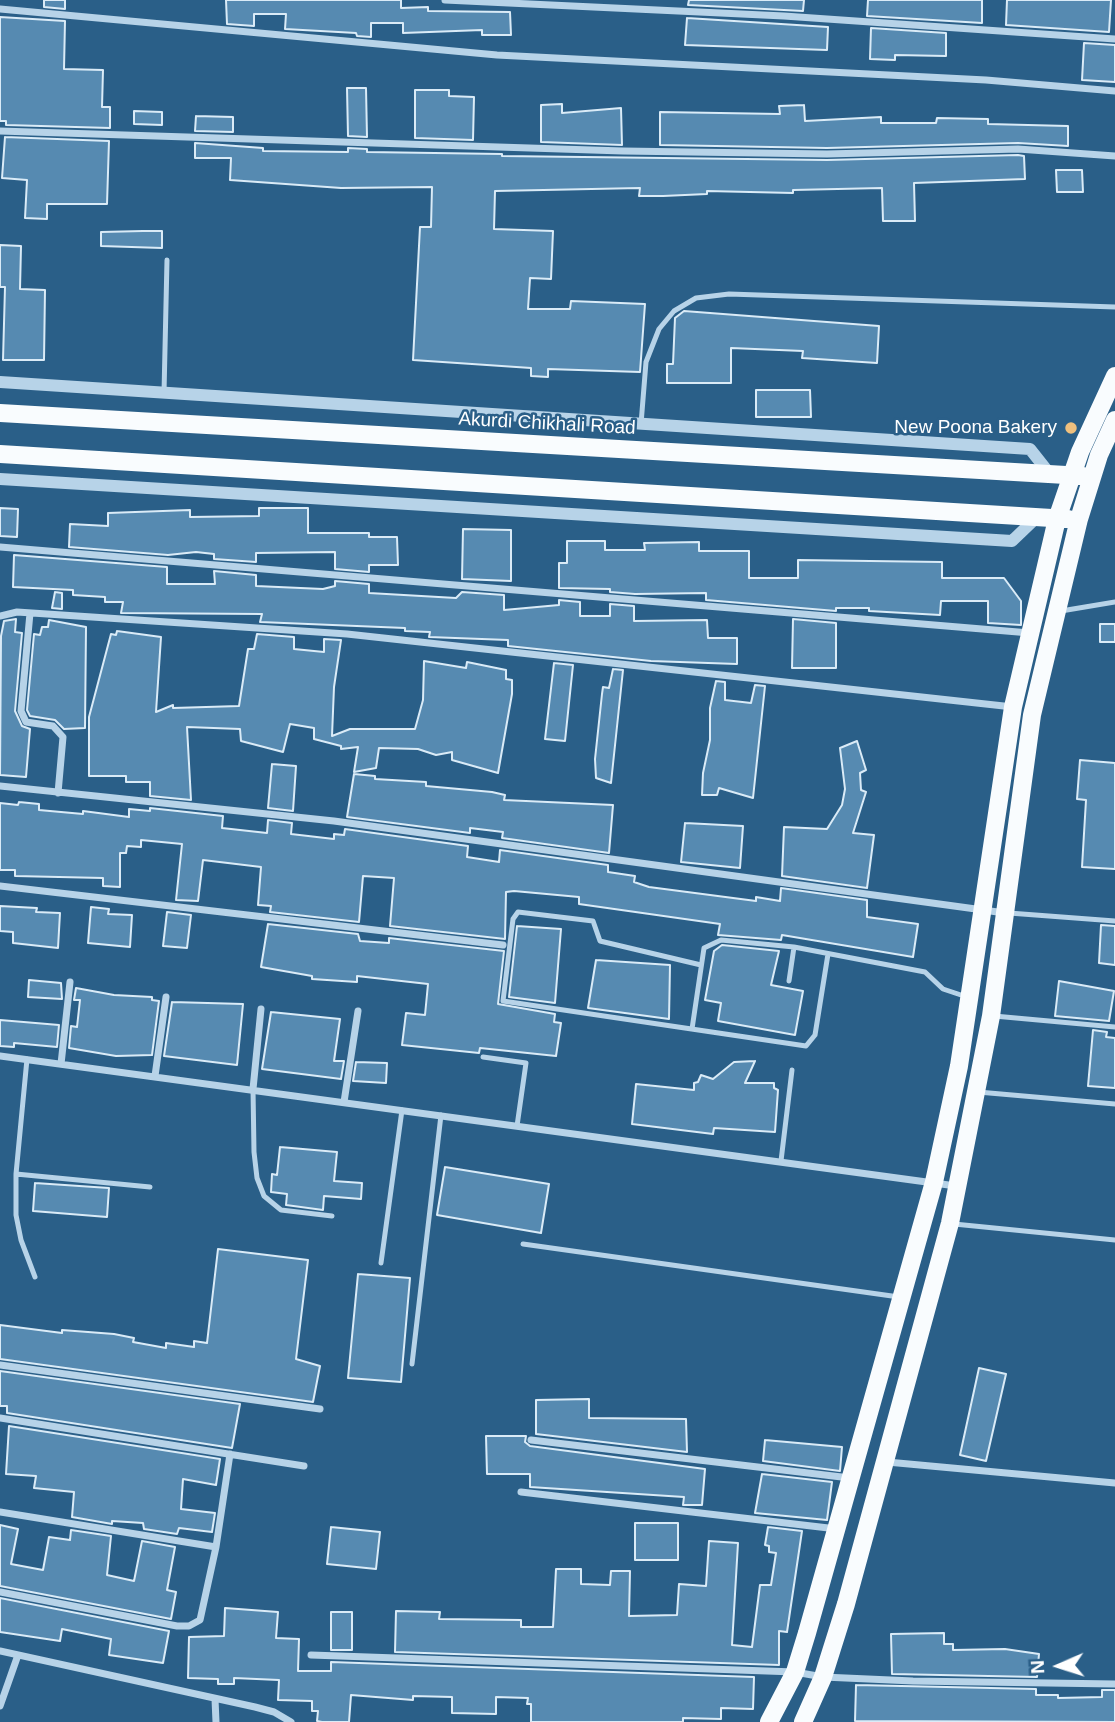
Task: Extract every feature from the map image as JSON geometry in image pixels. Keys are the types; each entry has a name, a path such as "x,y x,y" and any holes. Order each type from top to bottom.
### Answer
{"main road":[{"path":"769,1722 795,1672 934,1182 970,998 1013,707 1057,519 1115,376"},
{"name":"Akurdi Chikhali Road","path":"0,413 1093,477"},
{"path":"803,1722 823,1677 886,1461 959,1186 991,1016 1032,715 1079,520 1115,420"},
{"path":"0,454 1079,520"}],"street":[{"path":"445,0 784,16 1115,38"},
{"path":"0,9 497,55 986,80 1115,91"},
{"path":"0,131 583,150 827,154 1018,149 1115,156"},
{"path":"0,382 1030,449 1049,473"},
{"path":"0,479 1012,541 1036,517"},
{"path":"0,547 1031,633"},
{"path":"0,616 17,612 347,634 1013,707"},
{"path":"30,613 21,711 26,722 53,726 63,737 58,793"},
{"path":"0,786 334,821 1006,913"},
{"path":"0,886 503,945"},
{"path":"61,1064 70,982"},
{"path":"155,1076 166,997"},
{"path":"253,1089 261,1009"},
{"path":"344,1101 358,1011"},
{"path":"0,1056 959,1186"},
{"path":"0,1365 320,1409"},
{"path":"0,1418 304,1466"},
{"path":"531,1440 850,1478"},
{"path":"0,1592 189,1626 201,1620 216,1547 230,1454"},
{"path":"886,1461 1115,1483"},
{"path":"521,1492 837,1529"},
{"path":"0,1511 216,1547"},
{"path":"0,1651 274,1712 291,1722"},
{"path":"0,1706 18,1655"},
{"path":"310,1655 795,1672 823,1677 1115,1684"},
{"path":"215,1699 216,1722"}],"lane":[{"path":"164,393 167,260"},
{"path":"641,424 646,362 659,329 674,310 696,298 729,294 1115,307"},
{"path":"1058,612 1115,602"},
{"path":"701,965 600,941 593,920 518,912 513,919 503,1001 806,1046 815,1035 828,954"},
{"path":"1006,913 1115,921"},
{"path":"692,1029 704,947 721,940 794,947 925,972 943,989 970,998"},
{"path":"789,981 794,947"},
{"path":"991,1016 1115,1027"},
{"path":"483,1057 526,1063 517,1126"},
{"path":"27,1059 16,1174 16,1215 21,1240 35,1277"},
{"path":"781,1161 792,1070"},
{"path":"253,1089 254,1152 257,1178 264,1196 281,1210 332,1216"},
{"path":"978,1093 1115,1104"},
{"path":"381,1263 402,1110"},
{"path":"412,1364 441,1115"},
{"path":"16,1174 150,1187"},
{"path":"950,1223 1115,1240"},
{"path":"523,1244 902,1297"}],"building":[{"path":"44,0 65,0 65,9 44,7"},
{"path":"226,0 401,0 401,8 428,7 428,11 510,12 511,35 482,35 482,30 403,33 403,23 371,23 371,37 357,36 356,33 285,29 286,14 254,14 254,26 227,24"},
{"path":"689,0 804,0 803,11 688,5"},
{"path":"868,0 982,0 982,23 867,16"},
{"path":"1007,0 1111,0 1109,32 1006,25"},
{"path":"0,17 65,21 64,69 103,70 102,107 110,107 110,128 6,125 6,121 0,121"},
{"path":"687,18 828,27 827,50 685,45"},
{"path":"871,28 946,33 946,56 895,55 895,60 870,59"},
{"path":"1084,43 1115,45 1115,82 1082,80"},
{"path":"347,88 366,88 367,137 348,136"},
{"path":"415,90 449,90 449,96 474,97 473,140 415,138"},
{"path":"562,104 562,113 621,108 622,145 541,142 541,105"},
{"path":"804,105 805,121 881,117 881,123 936,123 937,118 988,119 988,124 1068,126 1068,146 1018,143 827,148 660,145 660,112 780,114 779,106"},
{"path":"134,111 162,112 162,125 134,124"},
{"path":"196,116 233,117 233,132 195,131"},
{"path":"5,137 109,141 107,204 47,204 47,219 25,218 27,180 2,178"},
{"path":"195,143 263,148 263,151 348,152 348,148 367,149 367,152 502,156 827,160 1018,155 1024,156 1025,179 914,183 915,221 883,221 882,188 793,190 793,193 707,191 707,194 663,196 639,196 640,188 495,191 494,229 553,231 551,279 530,278 528,309 570,309 571,301 645,304 640,372 548,369 548,377 531,376 531,368 413,360 420,227 431,227 432,187 341,188 230,180 231,158 195,158"},
{"path":"1056,170 1082,170 1083,192 1057,192"},
{"path":"162,231 162,248 101,246 101,232"},
{"path":"0,245 21,246 20,289 45,290 44,360 3,360 5,287 0,287"},
{"path":"684,311 879,326 877,363 802,358 803,351 731,348 731,383 667,383 667,364 673,364 675,318"},
{"path":"756,390 810,390 811,417 756,417"},
{"path":"0,508 18,509 17,537 0,536"},
{"path":"259,508 308,508 308,533 369,533 369,537 397,537 398,565 369,565 369,572 335,569 335,552 256,553 256,562 214,559 214,554 196,552 168,555 69,547 70,524 108,526 108,513 190,510 190,517 259,516"},
{"path":"463,529 511,530 511,581 462,579"},
{"path":"567,541 605,541 605,550 645,550 644,543 699,542 699,551 749,551 749,578 798,578 798,560 942,562 942,578 1004,578 1021,601 1021,625 988,623 988,601 941,601 940,615 869,611 869,608 836,608 836,611 706,600 706,593 635,594 610,592 610,589 559,588 559,563 567,563"},
{"path":"14,555 167,567 167,584 215,584 214,571 256,575 256,586 323,589 335,586 335,581 369,584 369,593 456,598 462,592 504,595 504,610 559,605 559,600 580,602 580,616 610,616 610,604 634,606 634,621 707,620 708,638 737,638 737,664 651,661 508,646 508,640 429,637 430,632 405,631 405,628 260,622 262,614 121,613 123,602 105,602 105,597 73,595 73,590 13,587"},
{"path":"55,592 62,593 62,609 52,608"},
{"path":"16,619 15,632 22,633 15,711 22,726 30,729 26,777 0,775 1,636 4,621"},
{"path":"793,619 836,623 836,668 792,668"},
{"path":"49,620 86,627 85,728 64,729 55,720 30,716 27,710 34,634 40,635 42,627 48,627"},
{"path":"1100,624 1115,624 1115,642 1100,642"},
{"path":"117,631 161,637 156,712 173,705 173,708 239,706 248,649 254,649 257,634 294,637 294,649 324,652 324,639 341,640 334,687 332,736 350,729 415,729 423,700 424,661 466,668 467,662 506,670 506,679 512,680 512,694 498,773 452,760 452,752 436,755 418,749 379,748 376,768 354,772 358,747 341,749 341,746 314,739 314,728 290,724 283,752 241,741 240,729 187,727 191,800 150,796 150,782 126,782 126,776 89,776 89,717 111,634 116,635"},
{"path":"554,663 573,665 565,741 545,739"},
{"path":"613,669 623,670 611,783 596,778 595,759 603,687 609,688"},
{"path":"716,681 725,682 725,700 751,703 755,685 765,686 753,798 719,788 717,795 702,795 703,773 710,740 710,708"},
{"path":"857,741 866,770 860,773 861,790 866,792 853,833 874,835 867,888 782,876 784,827 827,829 842,805 845,789 840,748"},
{"path":"1080,760 1115,763 1115,869 1082,867 1086,800 1077,799"},
{"path":"272,764 296,766 293,811 268,808"},
{"path":"354,774 375,776 375,779 426,782 426,786 492,792 505,795 504,800 613,805 609,853 502,838 503,832 470,828 470,833 347,817"},
{"path":"19,802 39,804 39,810 83,814 83,811 129,817 129,809 150,811 150,808 223,816 222,828 267,833 268,820 292,823 291,834 334,839 334,834 344,835 345,829 468,846 467,857 499,862 500,850 608,865 608,872 635,876 634,882 649,887 756,901 756,897 780,901 781,888 867,900 867,917 918,924 913,957 782,935 781,940 718,935 720,924 579,904 579,897 514,891 506,892 505,939 390,926 394,878 363,876 359,922 270,912 271,906 258,905 261,867 203,860 198,901 176,900 182,844 141,840 141,847 127,846 126,853 120,853 120,887 103,886 103,878 15,876 15,870 0,870 0,803 18,805"},
{"path":"685,823 743,826 740,868 681,862"},
{"path":"0,906 37,908 36,912 60,913 58,948 13,943 13,932 0,931"},
{"path":"91,907 109,909 108,914 132,915 130,947 88,943"},
{"path":"167,912 191,915 187,948 163,946"},
{"path":"268,924 358,934 360,941 389,943 389,938 504,951 498,1004 555,1014 554,1022 561,1023 556,1056 480,1048 479,1053 402,1045 406,1013 425,1015 428,984 357,976 357,982 312,979 312,976 261,967"},
{"path":"1101,925 1115,926 1115,965 1099,963"},
{"path":"517,926 561,929 555,1003 509,997"},
{"path":"722,945 779,951 771,985 803,991 795,1035 718,1021 721,1003 705,1000 714,951"},
{"path":"596,960 670,965 669,1019 588,1008"},
{"path":"29,980 61,983 62,999 28,997"},
{"path":"1059,981 1114,991 1109,1021 1055,1016"},
{"path":"76,988 114,995 152,997 152,1000 159,1001 152,1055 116,1056 69,1048 71,1026 77,1027 80,1000 74,1000"},
{"path":"172,1002 243,1004 237,1065 164,1056"},
{"path":"271,1012 340,1019 334,1061 344,1061 341,1079 262,1069"},
{"path":"0,1020 59,1025 57,1047 14,1043 14,1047 0,1046"},
{"path":"1093,1030 1107,1032 1106,1037 1115,1038 1115,1088 1088,1086"},
{"path":"755,1061 745,1083 774,1083 774,1088 778,1090 775,1132 714,1128 713,1134 632,1124 636,1084 694,1090 694,1083 698,1082 701,1075 713,1079 734,1062"},
{"path":"356,1062 387,1063 386,1083 353,1081"},
{"path":"280,1147 337,1152 334,1181 362,1183 361,1199 324,1196 323,1210 286,1205 287,1194 271,1192 272,1174 277,1175"},
{"path":"445,1167 549,1184 541,1233 437,1215"},
{"path":"35,1183 109,1188 107,1217 33,1211"},
{"path":"218,1249 308,1260 296,1359 320,1366 313,1402 0,1359 0,1325 62,1333 62,1330 114,1334 134,1338 133,1342 166,1348 166,1343 194,1347 194,1341 207,1343"},
{"path":"358,1274 410,1278 401,1382 348,1378"},
{"path":"979,1368 1006,1374 986,1461 960,1455"},
{"path":"0,1371 240,1404 232,1448 7,1413 7,1406 0,1406"},
{"path":"589,1399 589,1418 686,1419 687,1452 536,1434 536,1400"},
{"path":"9,1426 220,1459 216,1485 183,1479 181,1509 215,1513 212,1532 179,1528 177,1534 144,1529 143,1523 112,1521 112,1524 72,1517 74,1492 34,1488 36,1476 6,1474"},
{"path":"486,1436 526,1436 525,1442 530,1446 705,1469 702,1505 683,1505 684,1497 530,1487 530,1474 487,1474"},
{"path":"765,1440 842,1447 840,1471 763,1461"},
{"path":"762,1474 832,1482 827,1520 755,1513"},
{"path":"635,1523 678,1523 678,1560 635,1560"},
{"path":"0,1525 18,1529 11,1564 43,1570 49,1537 70,1540 71,1530 111,1536 107,1575 134,1581 142,1541 175,1547 167,1590 176,1592 171,1619 0,1586"},
{"path":"331,1527 380,1532 376,1569 327,1564"},
{"path":"768,1527 802,1531 787,1632 779,1631 779,1665 395,1652 396,1611 440,1612 439,1619 521,1620 521,1627 553,1627 556,1569 581,1569 581,1584 610,1585 611,1571 630,1571 629,1616 677,1615 679,1584 706,1586 709,1541 738,1543 732,1645 752,1647 760,1585 771,1585 776,1553 769,1552 769,1546 765,1545"},
{"path":"0,1598 169,1631 163,1663 109,1655 111,1639 62,1629 60,1641 0,1632"},
{"path":"225,1608 278,1612 276,1638 299,1639 298,1671 331,1671 331,1662 754,1677 753,1709 721,1708 721,1719 683,1718 683,1722 531,1722 531,1704 527,1704 528,1698 496,1697 496,1714 452,1713 452,1697 413,1696 413,1700 351,1695 349,1722 322,1722 317,1721 318,1711 312,1711 312,1701 278,1700 279,1680 234,1678 234,1684 218,1684 218,1679 188,1678 189,1637 224,1636"},
{"path":"331,1612 352,1612 352,1650 331,1650"},
{"path":"944,1633 944,1644 953,1644 953,1650 1005,1649 1039,1654 1037,1677 892,1674 891,1634"},
{"path":"856,1685 1036,1689 1036,1695 1058,1695 1058,1698 1102,1697 1102,1690 1115,1690 1115,1722 855,1721"}],"place":[{"name":"New Poona Bakery","path":"1071,428"}]}
